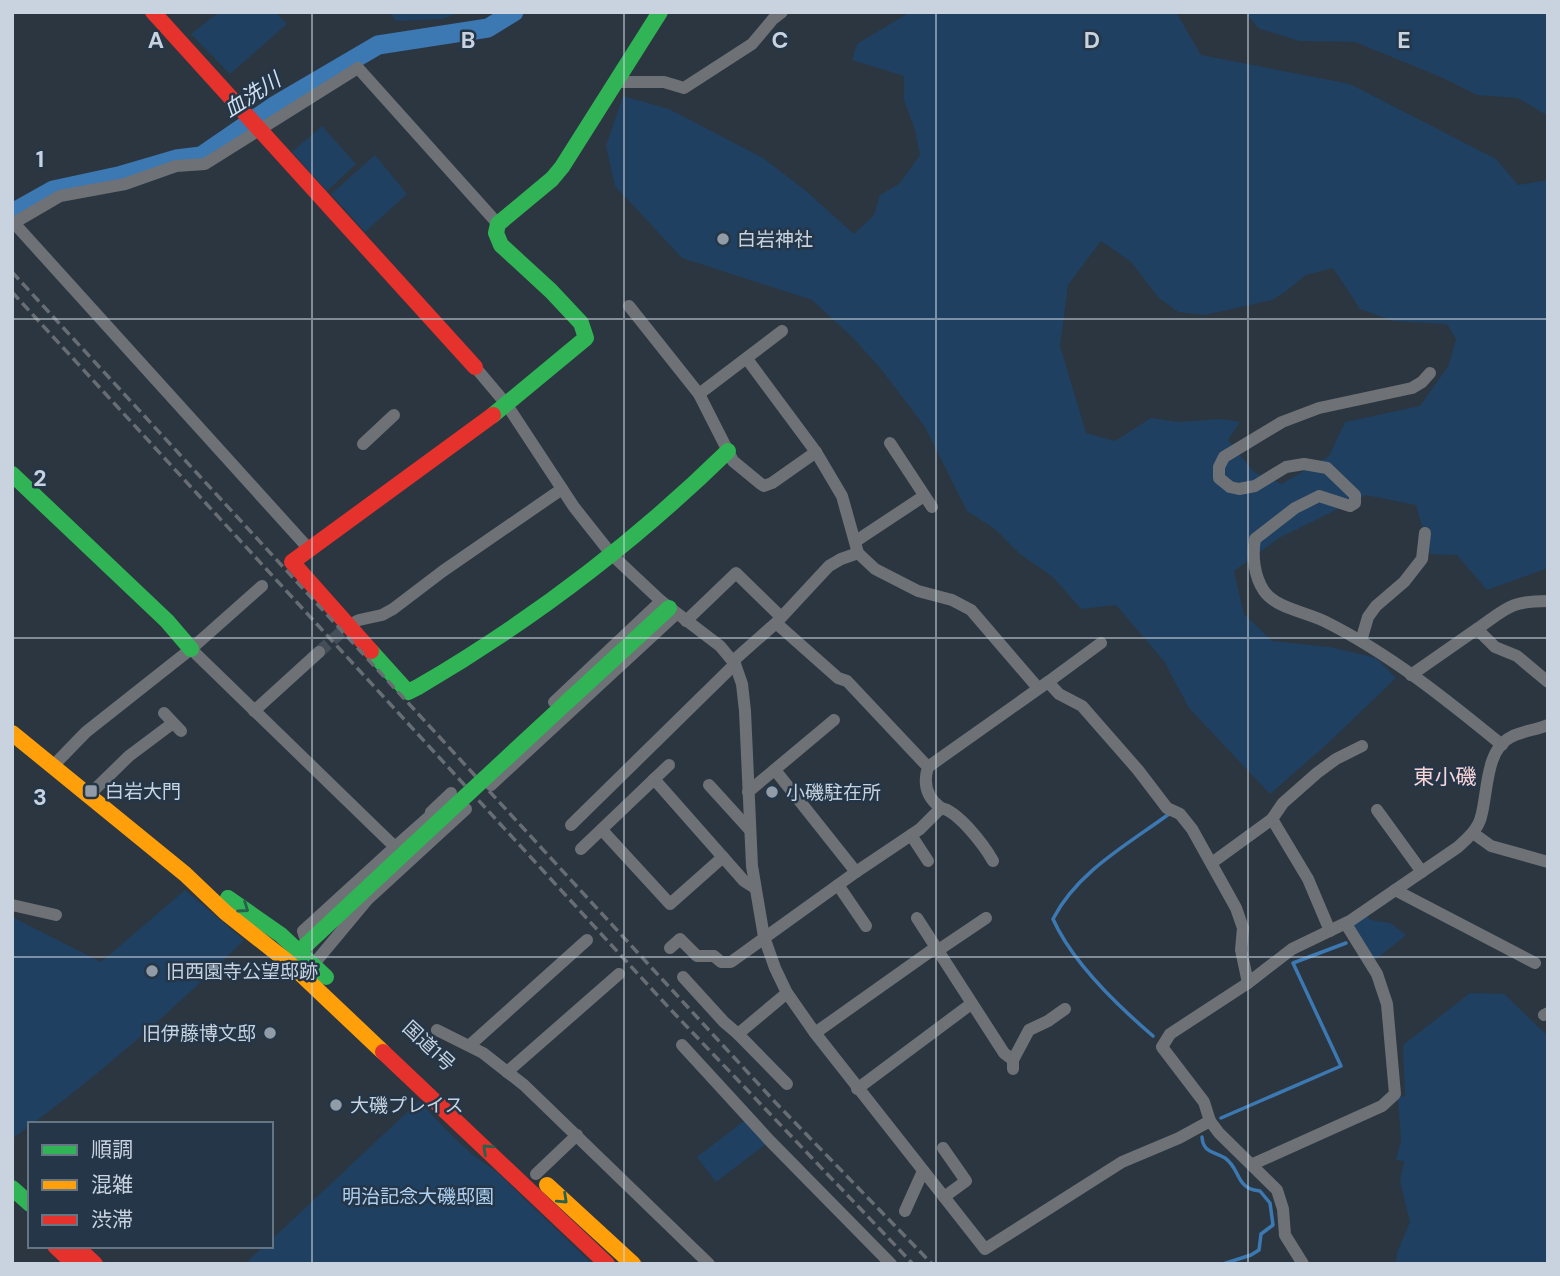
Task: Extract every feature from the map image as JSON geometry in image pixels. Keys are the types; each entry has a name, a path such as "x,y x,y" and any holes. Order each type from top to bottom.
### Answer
{"main road":[{"path":"153,12 475,367"},
{"path":"660,12 562,167 552,179 498,224 496,233 502,245 582,323 587,334 583,340 507,405 292,562 408,692 541,609 612,555 686,493 728,452"},
{"path":"12,474 167,621 191,649"},
{"path":"298,952 567,702 673,611"},
{"name":"国道1号","path":"12,733 185,874 239,904 298,952 633,1264"},
{"name":"国道1号","path":"298,952 607,1264"},
{"path":"12,1188 28,1202"},
{"path":"12,1207 28,1221"},
{"path":"57,1248 74,1264"},
{"path":"78,1248 95,1264"}],"street":[{"path":"617,82 664,82 684,88 752,44 782,12"},
{"path":"309,549 13,223 60,197 125,184 176,166 205,164 256,123 358,68 498,224"},
{"path":"629,306 699,394 733,461 764,486 817,452"},
{"path":"699,394 782,331"},
{"path":"747,359 817,452 842,496 857,547 875,569 918,591 952,600 971,610 1043,685 1082,706 1135,766 1167,808 1180,814 1213,862 1236,908 1243,928 1241,950 1248,983"},
{"path":"475,367 507,405 562,489 612,555 673,611 720,646 734,662 742,684 745,710 749,829 755,888 764,937 775,968 787,993 815,1034 944,1197 982,1253 1122,1162 1179,1138 1210,1121"},
{"path":"1430,373 1412,388 1319,408 1282,422 1224,457 1219,467 1219,478 1230,487 1239,489 1255,486 1286,467 1304,464 1328,468 1355,495 1355,503 1350,506 1319,496 1295,508 1255,539 1252,554 1264,591 1278,603 1325,621 1361,641 1411,675 1502,745"},
{"path":"362,444 394,415"},
{"path":"571,825 829,566 928,501 890,443"},
{"path":"349,625 393,610 443,571 562,489"},
{"path":"1361,641 1368,617 1376,606 1404,582 1422,559 1425,533"},
{"path":"496,757 673,611 736,573 778,620 838,678 847,681 928,766"},
{"path":"53,766 86,732 191,649 262,586"},
{"path":"1411,675 1513,604 1522,601 1548,601"},
{"path":"491,785 673,611"},
{"path":"1477,629 1495,647 1517,656 1548,682"},
{"path":"993,861 952,811 935,803 924,780 928,766 1101,643"},
{"path":"191,649 395,847"},
{"path":"254,711 268,694 319,652"},
{"path":"748,793 834,720"},
{"path":"89,796 129,756 173,723"},
{"path":"1303,1264 1285,1235 1283,1209 1277,1190 1219,1133 1210,1121 1204,1102 1158,1045 1292,950 1346,924 1458,847 1473,833 1481,818 1490,768 1502,745 1510,737 1548,725"},
{"path":"510,744 517,761"},
{"path":"1213,862 1272,819 1283,803 1317,773 1336,759 1362,746"},
{"path":"582,849 669,765"},
{"path":"775,770 856,872"},
{"path":"654,779 744,881 755,888"},
{"path":"709,785 749,829"},
{"path":"298,952 303,931 430,816 431,811 451,793"},
{"path":"678,941 697,956 714,956 721,962 731,962 920,829 941,808"},
{"path":"313,965 368,899 466,809"},
{"path":"1377,810 1422,872"},
{"path":"1272,819 1308,879 1330,931"},
{"path":"602,830 670,904 723,857"},
{"path":"1473,833 1491,846 1548,862"},
{"path":"911,835 928,861"},
{"path":"838,885 866,926"},
{"path":"1395,890 1535,963"},
{"path":"12,905 56,915"},
{"path":"917,918 1013,1065 1029,1030 1039,1018 1065,1009"},
{"path":"815,1034 936,950 984,923"},
{"path":"1253,1164 1382,1106 1395,1094 1387,1004 1377,974 1346,924"},
{"path":"470,1045 587,940"},
{"path":"508,1072 619,974"},
{"path":"683,978 738,1034 778,1082"},
{"path":"738,1034 787,993"},
{"path":"858,1089 971,1004"},
{"path":"437,1030 470,1045 508,1072 577,1135 709,1264"},
{"path":"682,1045 770,1141 891,1264"},
{"path":"536,1174 577,1135"},
{"path":"943,1148 966,1181 944,1197"},
{"path":"905,1211 923,1171"}],"green space":[{"path":"219,12 275,12 287,24 230,74 191,34"},
{"path":"390,12 461,12 442,19 396,21"},
{"path":"910,12 1176,12 1201,55 1350,84 1496,159 1518,185 1548,180 1548,568 1487,590 1457,555 1430,554 1416,505 1366,495 1279,538 1234,571 1244,614 1272,641 1330,647 1376,658 1396,678 1270,794 1189,708 1164,661 1116,605 1081,609 1053,577 1020,554 995,529 967,511 925,427 881,369 853,338 812,300 682,258 615,186 606,146 623,96 669,109 763,158 806,191 854,234 874,215 880,195 899,184 920,155 915,130 904,100 904,76 852,60 857,44","holes":["1101,241 1131,262 1159,298 1178,312 1205,315 1272,300 1306,275 1333,268 1360,309 1393,321 1447,324 1456,339 1449,365 1420,406 1345,422 1329,456 1282,484 1254,472 1228,440 1240,422 1221,419 1178,422 1151,418 1115,441 1086,433 1060,346 1068,285"]},
{"path":"1245,12 1548,12 1548,116 1518,98 1477,95 1355,42 1299,41 1258,28"},
{"path":"322,126 356,164 327,191 292,152"},
{"path":"375,155 407,194 365,232 331,194"},
{"path":"185,890 244,940 131,1045 35,1122 28,1122 28,1127 12,1139 12,917 101,962"},
{"path":"1365,911 1370,920 1390,923 1406,935 1375,960 1350,921"},
{"path":"1470,993 1504,994 1548,1036 1548,1260 1545,1264 1396,1264 1397,1252 1410,1222 1400,1181 1404,1161 1396,1160 1401,1140 1398,1097 1405,1096 1403,1045"},
{"name":"明治記念大磯邸園","path":"419,1101 455,1139 496,1171 592,1264 245,1264 262,1248 273,1248 273,1238"},
{"path":"749,1117 770,1141 716,1182 697,1157"}],"waterway":[{"name":"血洗川","path":"12,213 53,190 118,176 176,159 201,156 274,106 378,45 488,28 514,12"},
{"path":"1153,1036 1125,1011 1084,967 1053,919 1063,902 1089,873 1169,814"},
{"path":"1221,1118 1341,1066 1293,963 1346,943"},
{"path":"1202,1137 1207,1149 1230,1162 1246,1187 1260,1191 1270,1203 1273,1225 1261,1234 1259,1250 1223,1264"}],"tunnel":[{"path":"319,652 349,625"}],"railway":[{"path":"12,272 775,1102 932,1264"},
{"path":"12,292 671,1010 913,1264"}],"traffic: fast":[{"path":"493,415 586,338 581,323 501,245 496,233 498,224 552,179 562,167 660,12"},
{"path":"371,651 408,692 418,687 501,635 580,578 656,517 728,451"},
{"path":"12,474 167,621 191,649"},
{"path":"567,702 669,608"},
{"path":"413,845 567,702"},
{"path":"290,960 413,845"},
{"path":"228,898 281,935 326,977"},
{"path":"12,1188 28,1202"}],"traffic: slow":[{"path":"12,733 288,962 383,1052"},
{"path":"547,1185 633,1264"}],"traffic: jam":[{"path":"153,12 475,367"},
{"path":"371,651 292,562 493,415"},
{"path":"383,1052 607,1264"},
{"path":"57,1248 74,1264"},
{"path":"78,1248 95,1264"}],"place":[{"name":"白岩神社","path":"723,239"},
{"name":"白岩大門","path":"91,791"},
{"name":"小磯駐在所","path":"772,792"},
{"name":"旧西園寺公望邸跡","path":"152,971"},
{"name":"旧伊藤博文邸","path":"270,1033"},
{"name":"大磯プレイス","path":"336,1105"}],"district":[{"name":"東小磯","path":"1445,777"}]}
